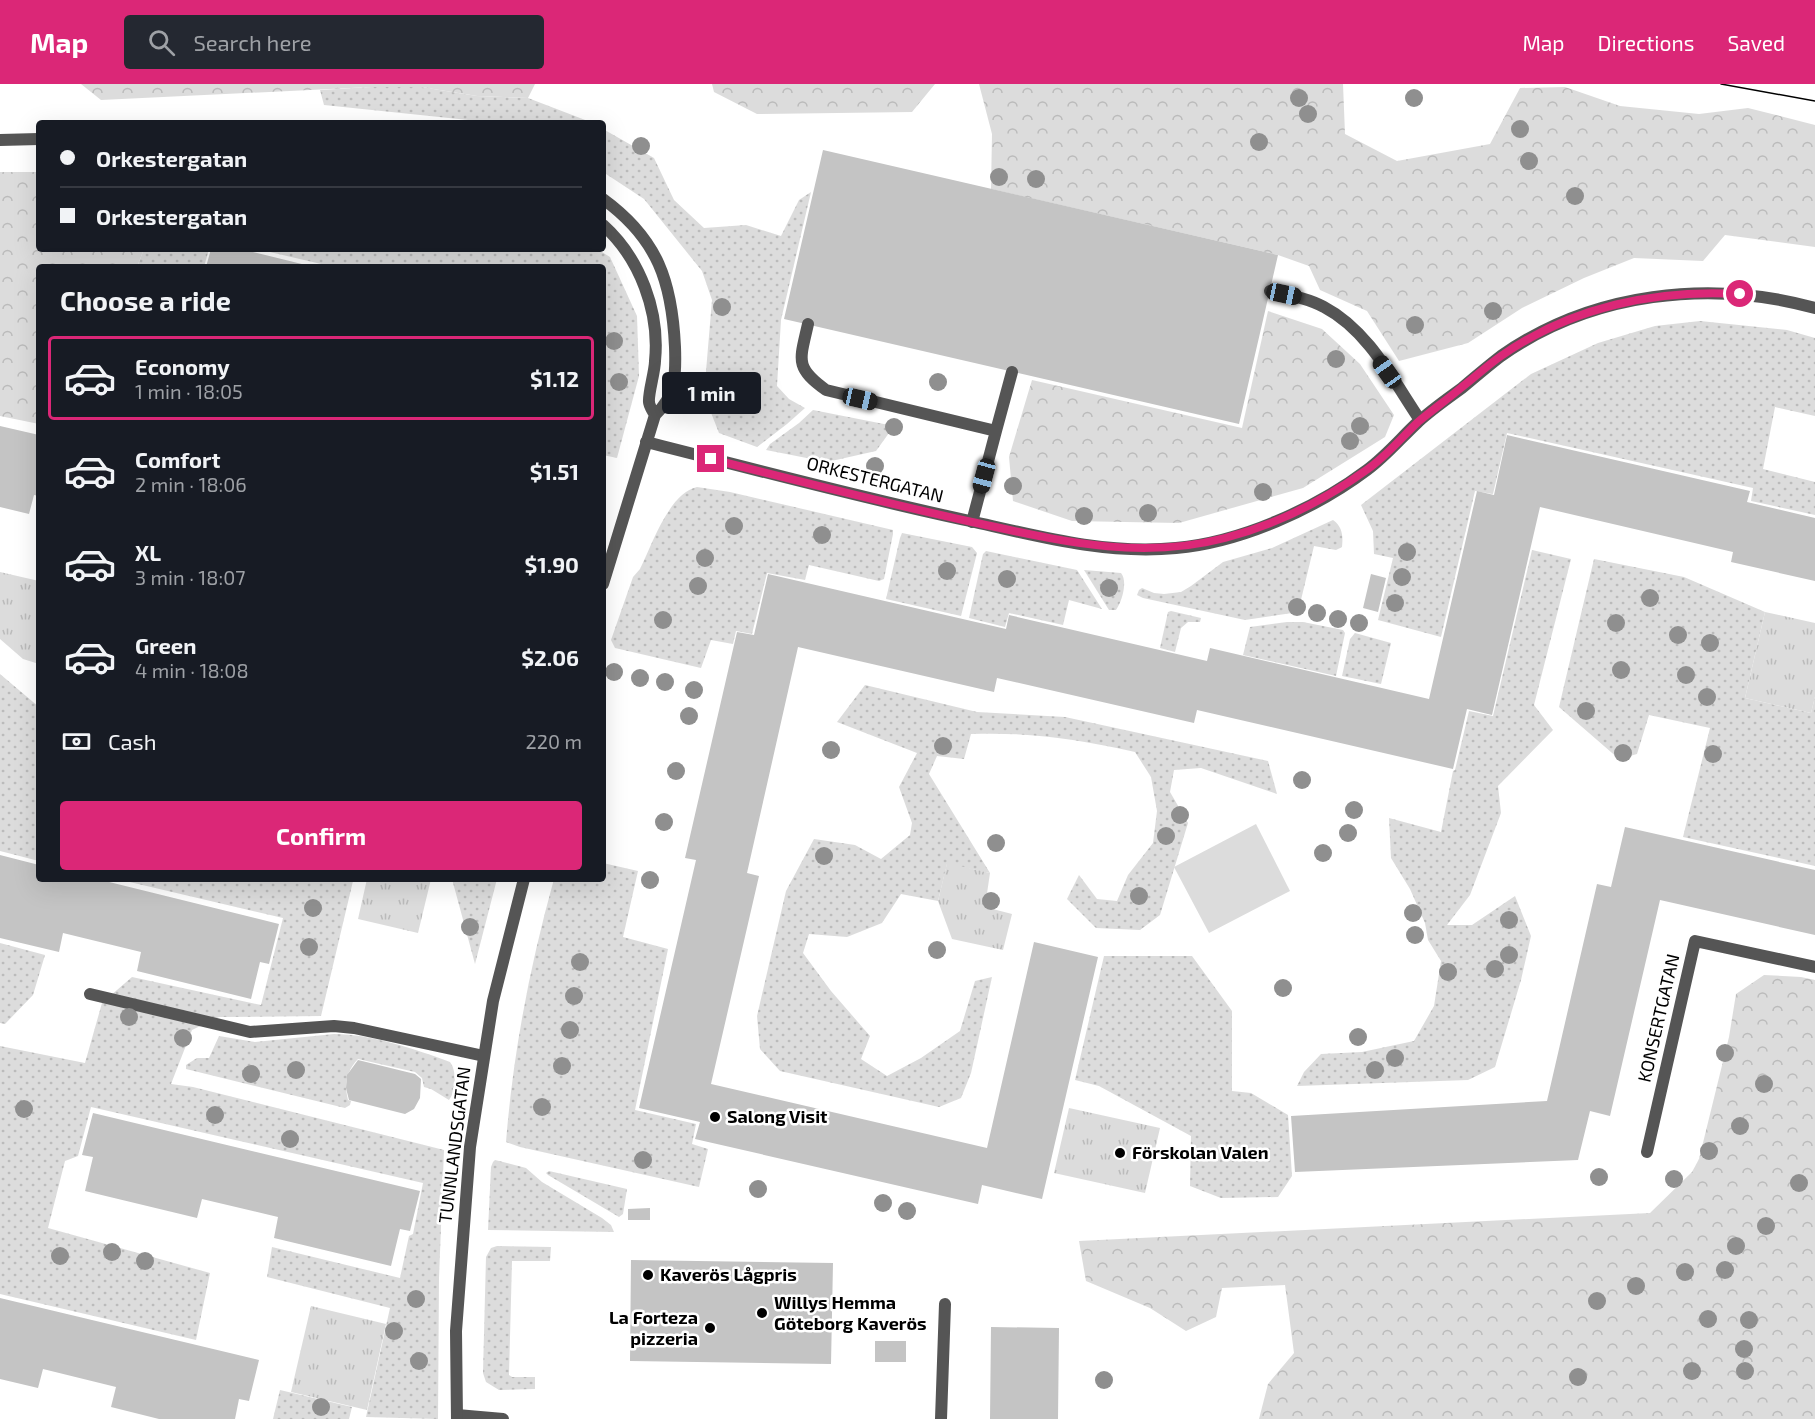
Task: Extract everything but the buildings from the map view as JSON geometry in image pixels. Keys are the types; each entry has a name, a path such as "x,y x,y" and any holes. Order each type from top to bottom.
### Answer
{"street":[{"path":"0,140 36,139"},
{"path":"606,202 629,221 642,236 656,258 668,285 673,312 676,368 670,397 655,415 606,575"},
{"path":"606,228 620,242 641,279 654,314 656,349 649,402 655,415"},
{"path":"1270,291 1322,306 1345,320 1365,340 1420,420"},
{"name":"ORKESTERGATAN","path":"646,442 909,509 1069,543 1120,548 1176,548 1223,539 1267,526 1324,497 1367,470 1420,420 1500,357 1576,317 1605,307 1649,297 1708,293 1770,298 1815,308"},
{"path":"808,324 801,356 804,370 811,379 826,390 996,431"},
{"path":"972,522 1012,372"},
{"name":"TUNNLANDSGATAN","path":"457,1417 456,1331 470,1147 493,1001 523,882"},
{"name":"KONSERTGATAN","path":"1647,1152 1695,941 1815,967"},
{"path":"90,994 250,1032 334,1026 354,1028 484,1056"},
{"path":"941,1419 945,1305"},
{"path":"457,1417 503,1419"}],"green space":[{"path":"81,84 535,84 528,98 477,96 421,87 371,87 101,100"},
{"path":"712,84 935,84 912,112 757,114 714,92"},
{"path":"979,84 1343,84 1345,134 1397,161 1490,144 1520,88 1565,87 1620,106 1699,114 1748,108 1815,125 1815,247 1725,235 1703,261 1634,258 1584,278 1522,308 1468,343 1399,361 1367,311 1320,290 1309,266 1278,255 991,189 992,134"},
{"path":"421,87 477,96 528,98 585,120 468,120 324,105 320,90"},
{"path":"606,131 654,158 674,200 704,228 746,225 781,236 799,200 811,192 781,320 777,386 789,399 805,408 757,447 719,433 704,395 712,300 702,271 644,199 606,174"},
{"path":"0,172 36,172 36,252 143,252 138,264 36,264 36,423 0,416"},
{"path":"143,252 208,252 205,264 138,264"},
{"path":"270,252 602,252 610,257 637,316 639,376 617,458 606,456 606,264 321,264"},
{"path":"1268,311 1322,329 1360,364 1394,415 1385,437 1303,488 1179,523 1072,521 1013,501 1009,457 1032,380 1242,428"},
{"path":"1700,321 1787,330 1815,338 1815,416 1775,407 1763,469 1815,482 1815,515 1751,501 1753,488 1507,433 1493,494 1475,491 1441,637 1378,620 1393,558 1374,554 1373,531 1361,505 1531,374 1598,343 1655,326"},
{"path":"813,410 894,426 876,451 827,462 766,450 770,444"},
{"path":"697,487 730,492 893,530 884,579 879,581 809,565 805,580 767,573 752,634 736,631 733,644 711,640 701,668 615,648 611,640 633,577 640,569 670,509 687,491"},
{"path":"1333,520 1341,529 1342,547 1336,550 1314,546 1300,604 1292,613 1245,620 1137,595 1142,588 1154,593 1181,592 1223,562 1272,548"},
{"path":"902,533 972,547 977,553 961,616 886,599"},
{"path":"1532,550 1571,559 1534,705 1553,730 1498,786 1501,813 1470,895 1447,925 1472,925 1515,896 1531,936 1521,980 1495,1067 1468,1080 1297,1086 1304,1072 1321,1054 1362,1052 1414,1041 1434,1006 1441,961 1428,940 1425,923 1410,889 1391,858 1389,818 1441,832 1453,771 1469,711 1493,716"},
{"path":"986,551 1077,570 1102,609 1069,600 1063,625 1009,613 1005,627 969,618 983,554"},
{"path":"1594,559 1684,577 1765,612 1745,698 1811,713 1815,697 1815,866 1683,837 1710,728 1649,715 1637,754 1619,759 1559,707"},
{"path":"1084,570 1121,573 1124,581 1123,592 1116,610 1109,610"},
{"path":"0,572 36,580 36,663 23,659 0,639"},
{"path":"1168,612 1201,618 1200,622 1188,622 1181,628 1175,652 1160,648"},
{"path":"1765,612 1815,623 1815,697 1811,713 1745,698"},
{"path":"1303,622 1343,630 1345,633 1336,676 1243,655 1250,627"},
{"path":"1355,633 1391,643 1381,684 1342,676 1350,639"},
{"path":"0,674 36,704 36,860 0,851"},
{"path":"865,685 977,712 1065,717 1268,761 1277,794 1201,768 1174,770 1170,792 1188,823 1160,915 1140,930 1096,928 1067,899 1079,875 1097,899 1117,901 1128,875 1153,843 1157,811 1151,777 1135,752 1054,737 971,734 964,759 937,756 929,774 990,873 947,864 938,901 901,894 882,923 847,937 809,934 803,953 831,991 870,1036 861,1059 887,1076 921,1058 960,1031 975,981 992,977 971,1073 961,1098 939,1107 780,1071 760,1049 757,1016 786,891 814,839 855,845 881,859 910,835 912,823 899,787 917,753 837,722"},
{"path":"1256,824 1290,891 1209,933 1174,867"},
{"path":"947,863 990,873 985,907 1012,914 1003,950 952,939 938,901"},
{"path":"606,864 638,871 623,937 668,949 635,1110 696,1124 692,1144 708,1149 699,1187 506,1142 513,1075 537,944 553,882 606,882"},
{"path":"130,882 353,882 321,1016 219,1017 192,1030 171,1084 193,1087 444,1150 439,1278 438,1419 366,1417 390,1308 267,1277 272,1247 400,1278 409,1236 413,1234 423,1183 91,1107 78,1156 65,1161 48,1228 210,1273 196,1340 0,1294 0,1046 85,1063 102,1003 132,977 261,1005 283,918"},
{"path":"366,882 430,882 418,933 358,919"},
{"path":"453,882 496,882 475,964"},
{"path":"0,943 45,955 33,995 5,1024 0,1023"},
{"path":"1104,956 1192,956 1232,1011 1232,1091 1251,1093 1288,1115 1292,1176 1278,1197 1221,1198 1190,1186 1191,1136 1099,1086 1075,1080"},
{"path":"1764,975 1815,980 1815,1419 1259,1419 1268,1384 1294,1353 1285,1285 1222,1288 1216,1317 1186,1331 1150,1308 1086,1281 1079,1241 1650,1213 1692,1172 1699,1159 1729,1037 1736,994"},
{"path":"334,1034 378,1039 450,1062 455,1076 449,1100 424,1087 422,1078 415,1072 358,1059 347,1078 348,1100 351,1101 350,1105 345,1108 186,1069 186,1065 197,1058 209,1058 219,1036 255,1042"},
{"path":"1069,1108 1160,1128 1145,1193 1054,1173"},
{"path":"495,1160 526,1168 542,1182 602,1218 611,1225 614,1232 488,1230 491,1167"},
{"path":"549,1171 627,1189 623,1214 619,1217 548,1175 546,1173"},
{"path":"497,1246 551,1247 550,1261 512,1261 509,1375 535,1377 535,1389 499,1390 486,1382 483,1373 486,1257 491,1248"},
{"path":"311,1306 386,1324 367,1410 291,1392"},
{"path":"280,1390 352,1407 349,1419 273,1419"}],"tram line":[{"path":"1721,84 1815,101"}],"place":[{"name":"Salong Visit","path":"715,1117"},
{"name":"Förskolan Valen","path":"1120,1153"},
{"name":"Kaverös Lågpris","path":"648,1275"},
{"name":"Willys Hemma Göteborg Kaverös","path":"762,1313"},
{"name":"La Forteza pizzeria","path":"710,1328"}],"route":[{"path":"711,459 909,509 1069,543 1120,548 1176,548 1223,539 1267,526 1324,497 1367,470 1420,420 1500,357 1562,323 1605,307 1649,297 1695,293 1740,294"}]}
